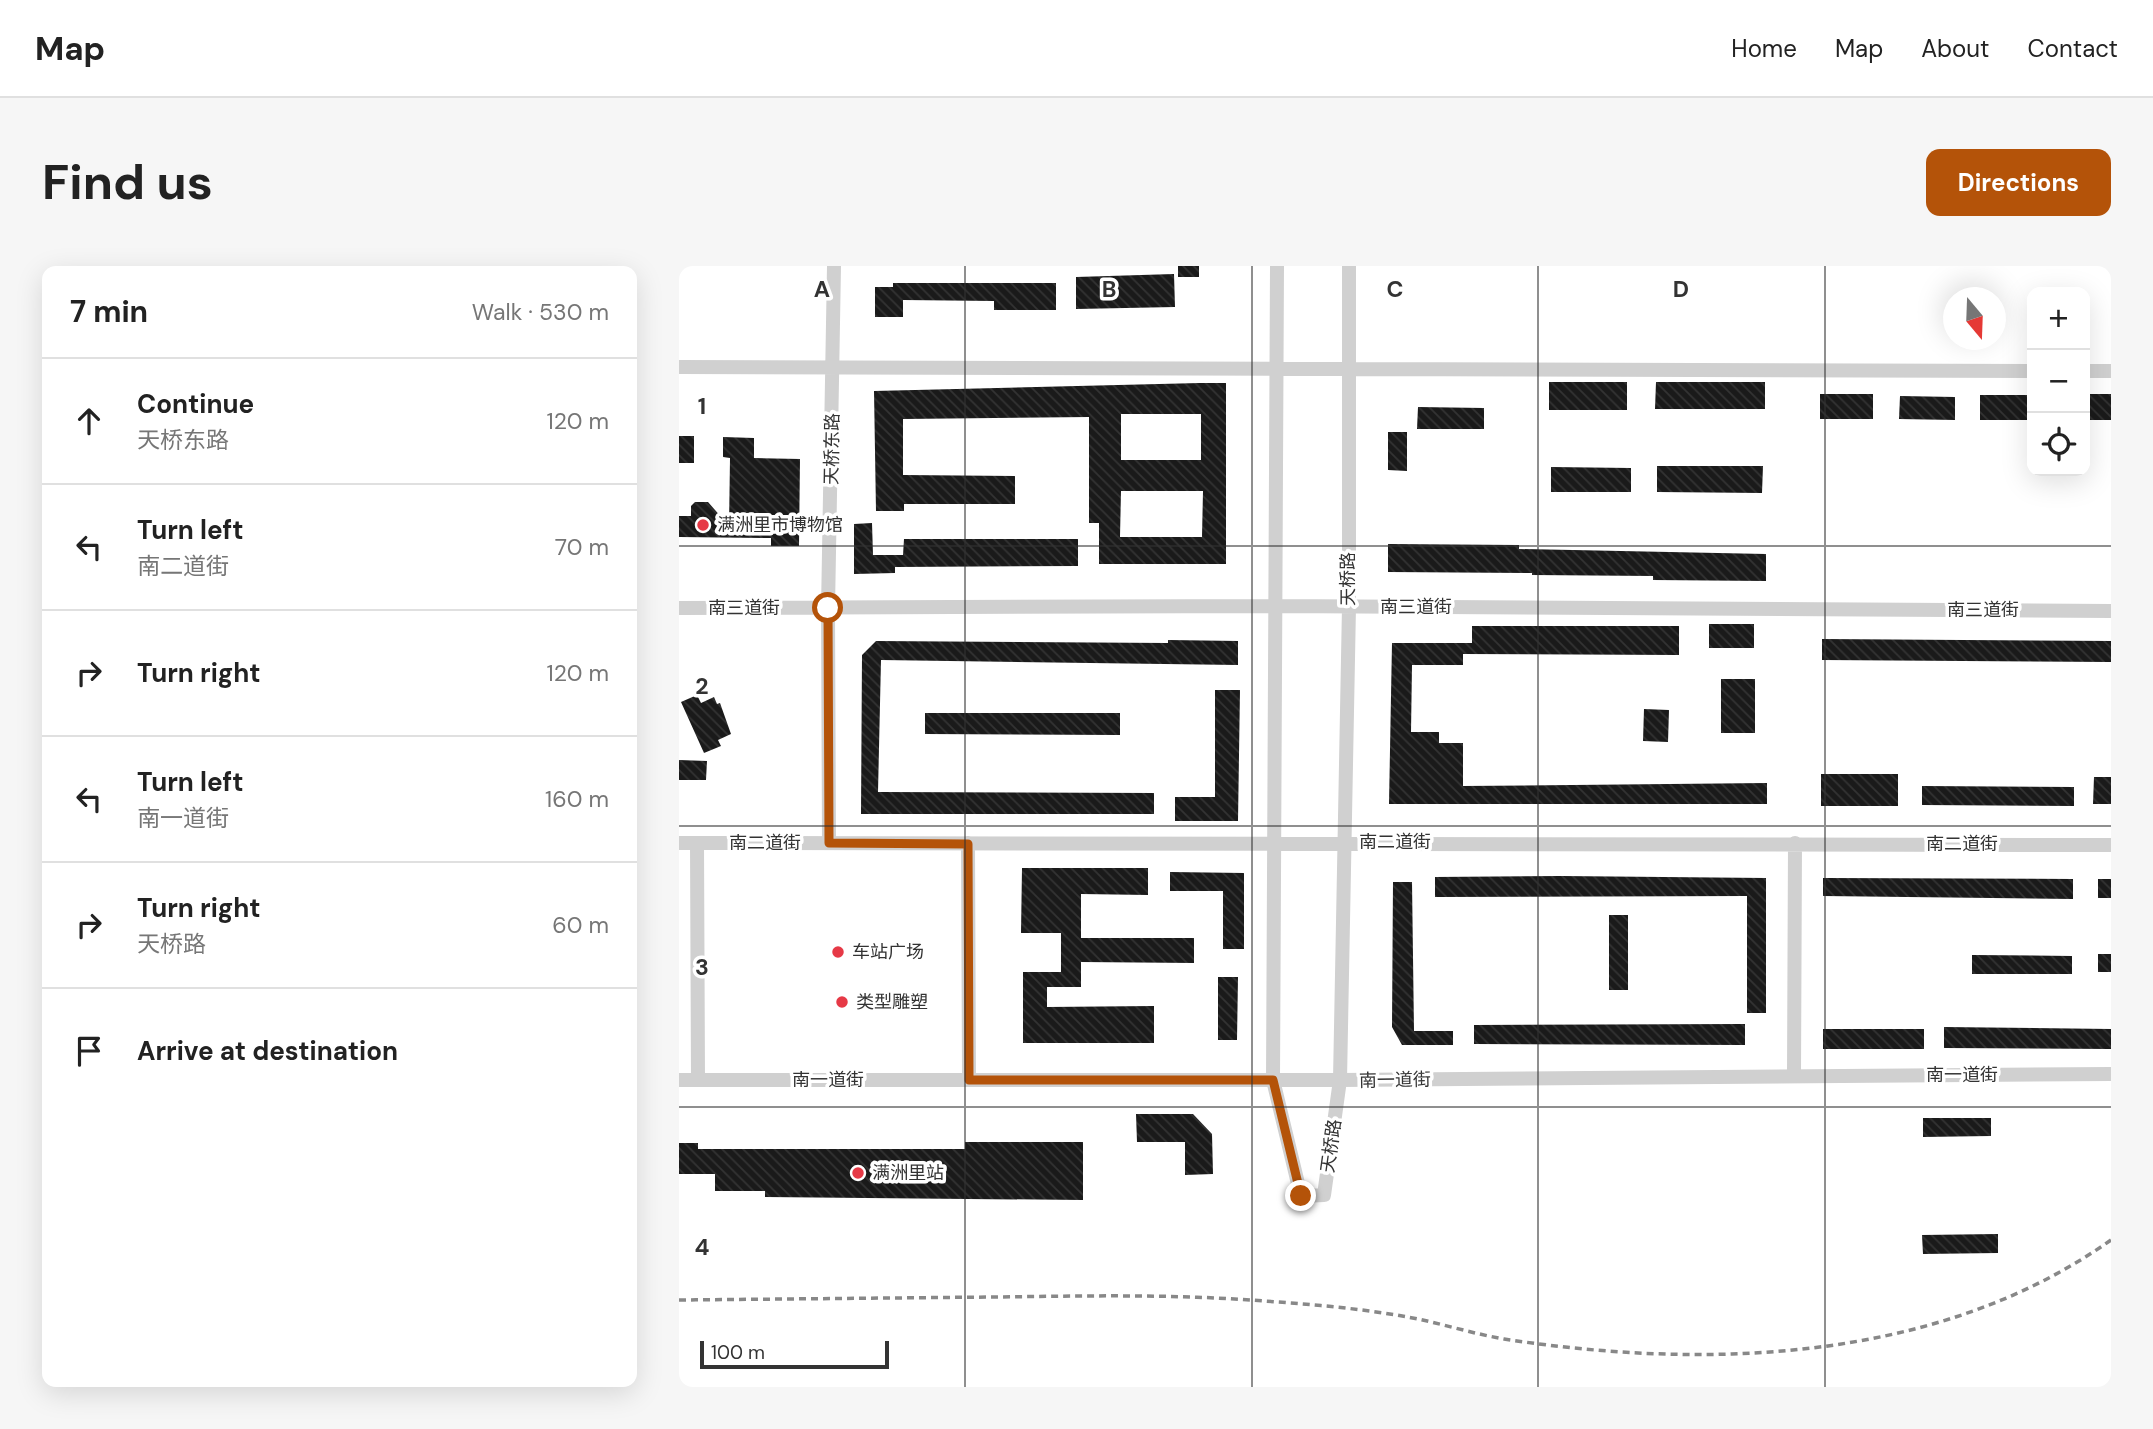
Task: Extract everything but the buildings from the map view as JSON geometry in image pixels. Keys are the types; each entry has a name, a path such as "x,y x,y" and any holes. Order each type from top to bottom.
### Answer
{"street":[{"name":"天桥东路","path":"829,843 828,608 834,266"},
{"name":"天桥路","path":"1277,266 1273,1080 1301,1196 1324,1195 1340,1080 1349,606 1349,266"},
{"path":"679,367 2027,371"},
{"path":"2090,371 2111,371"},
{"name":"南三道街","path":"679,608 1349,606 2111,611"},
{"name":"南二道街","path":"679,843 2111,845"},
{"path":"697,843 698,1080"},
{"path":"1794,1076 1795,843"},
{"path":"968,844 969,1080"},
{"name":"南一道街","path":"679,1080 1340,1080 2111,1074"}],"railway":[{"path":"679,1300 1090,1296 1218,1298 1376,1312 1504,1339 1581,1349 1660,1354 1739,1354 1818,1347 1896,1334 1971,1312 2043,1281 2111,1240"}],"place":[{"name":"满洲里市博物馆","path":"703,525"},
{"name":"车站广场","path":"838,952"},
{"name":"类型雕塑","path":"842,1002"},
{"name":"满洲里站","path":"858,1173"}],"route":[{"path":"828,608 829,843 968,844 969,1080 1273,1080 1301,1196"}]}
